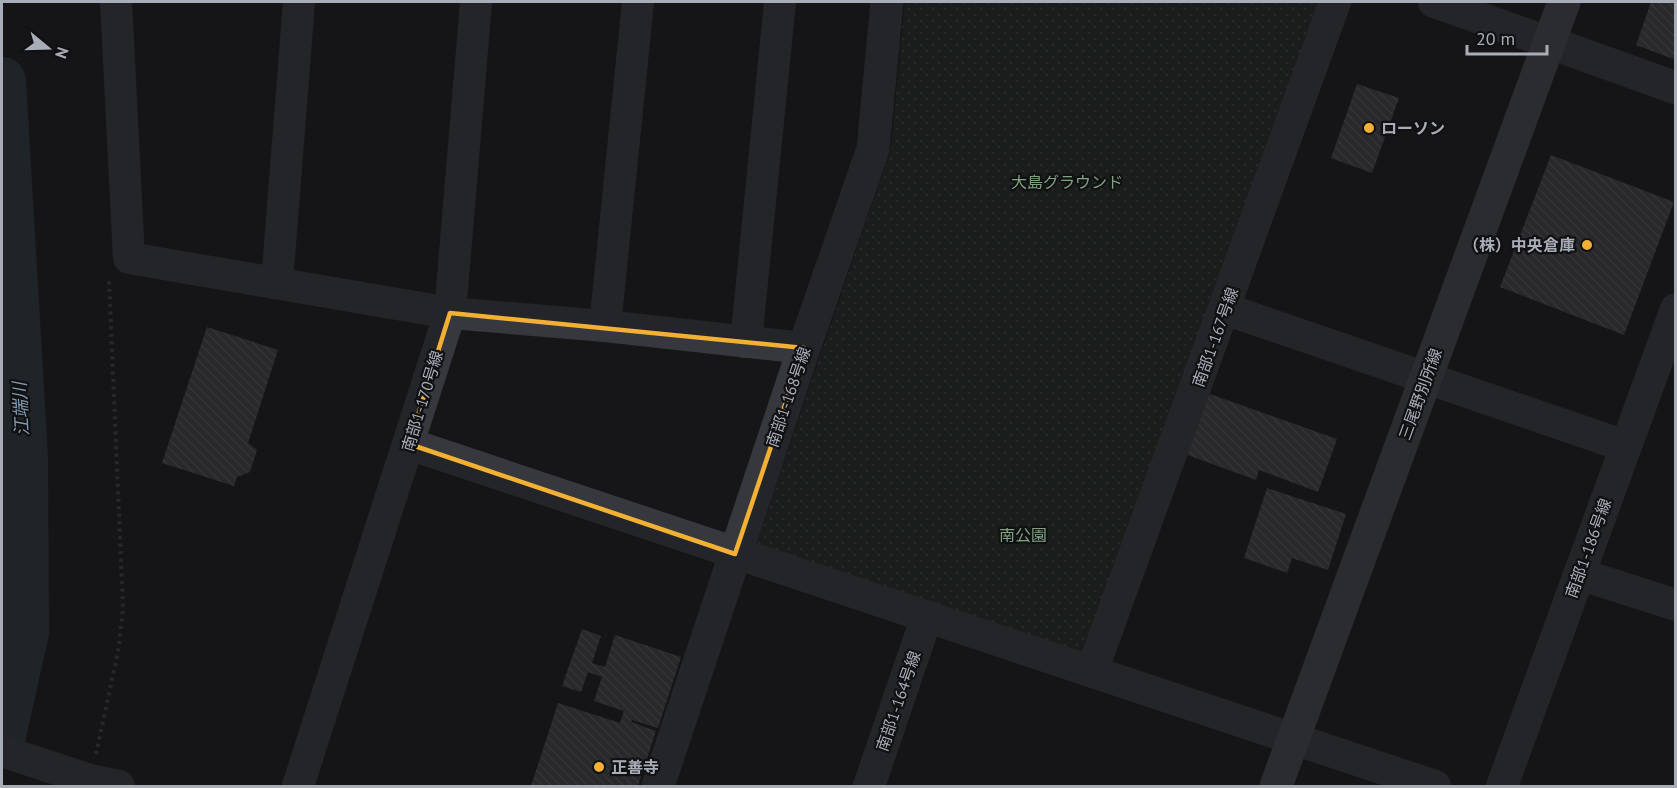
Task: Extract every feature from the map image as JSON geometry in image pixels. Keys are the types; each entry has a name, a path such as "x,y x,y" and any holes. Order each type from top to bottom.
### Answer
{"main road":[{"name":"三尾野別所線","path":"1276,786 1564,2"}],"street":[{"path":"116,2 129,258 450,313 605,326 804,348"},
{"path":"277,283 299,2"},
{"name":"南部1-170号線","path":"298,786 450,313 476,2"},
{"path":"605,326 638,2"},
{"path":"746,342 780,2"},
{"name":"南部1-168号線","path":"658,786 873,149 887,2"},
{"name":"南部1-167号線","path":"1092,671 1335,2"},
{"path":"1434,2 1676,88"},
{"path":"1225,309 1625,446"},
{"name":"南部1-186号線","path":"1502,786 1676,309"},
{"path":"409,444 1092,671 1293,741 1435,786"},
{"path":"1579,574 1676,605"},
{"name":"南部1-164号線","path":"869,786 927,616"},
{"path":"2,751 96,781"}],"path":[{"path":"96,781 123,609 109,276"}],"highlighted area":[{"path":"450,313 804,348 735,554 409,444"}],"green space":[{"name":"大島グラウンド","path":"905,2 1324,2 1086,649 1075,654 761,549 757,540 891,149"}],"building":[{"path":"1651,2 1676,2 1676,60 1636,45"},
{"path":"1357,84 1399,98 1372,173 1331,158"},
{"name":"（株）中央倉庫","path":"1551,155 1674,202 1624,335 1500,287"},
{"path":"207,327 278,350 248,443 257,450 250,472 237,477 234,486 162,463"},
{"path":"1207,393 1337,439 1318,492 1259,470 1256,480 1185,454"},
{"path":"1267,488 1346,514 1328,570 1292,558 1287,573 1244,558"},
{"path":"582,629 601,636 592,663 605,667 615,635 681,657 658,728 632,720 631,722 656,731 638,786 531,786 558,703 620,723 624,711 594,701 602,677 588,672 581,692 562,686"}],"waterway":[{"name":"江端川","path":"2,81 24,458 25,632 2,735"}],"place":[{"name":"ローソン","path":"1369,128"},
{"name":"（株）中央倉庫","path":"1587,245"},
{"name":"正善寺","path":"599,767"}],"park label":[{"name":"南公園","path":"1023,535"}]}
